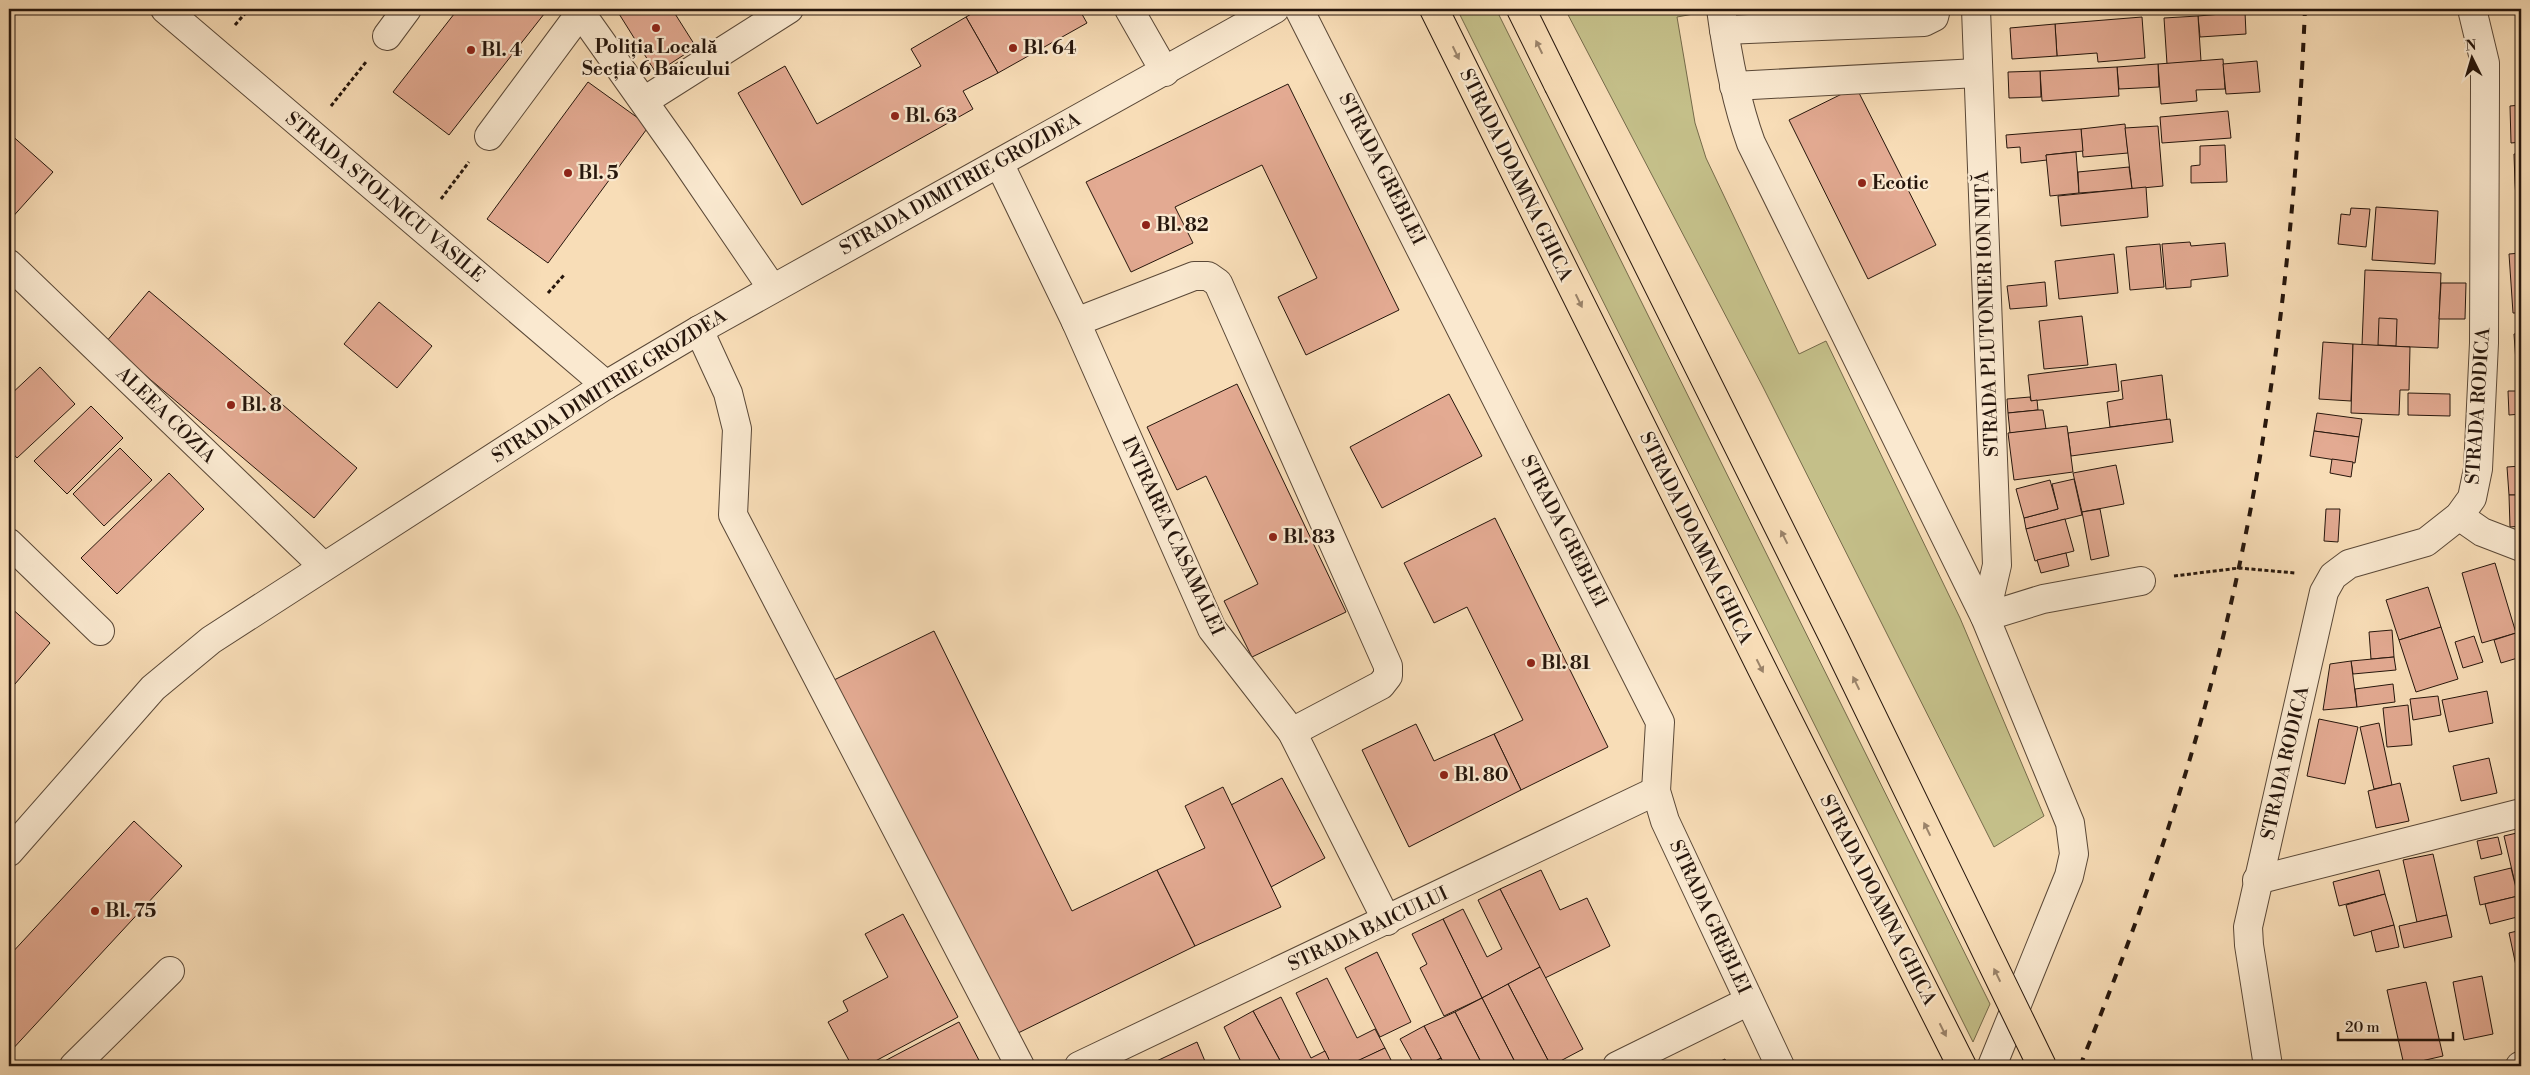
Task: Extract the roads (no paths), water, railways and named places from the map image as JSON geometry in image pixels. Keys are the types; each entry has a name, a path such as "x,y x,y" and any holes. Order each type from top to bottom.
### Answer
{"main road":[{"name":"STRADA DOAMNA GHICA","path":"1434,9 1962,1066"},
{"path":"1520,9 1835,640 2042,1066"}],"street":[{"name":"STRADA STOLNICU VASILE","path":"165,9 606,385"},
{"path":"386,36 407,9"},
{"path":"644,101 789,9"},
{"path":"1129,9 1164,72"},
{"name":"STRADA DIMITRIE GROZDEA","path":"9,852 153,688 211,640 606,385 772,288 1275,9"},
{"name":"STRADA GREBLEI","path":"1299,9 1660,722 1656,791 1665,821 1780,1066"},
{"path":"1936,9 1934,17 1924,22 1796,18 1722,20 1734,86 1751,143 1985,617 2070,823 2074,854 2069,876 1992,1066"},
{"name":"STRADA PLUTONIER ION NIȚĂ","path":"1976,9 1997,565 1985,617"},
{"name":"STRADA RODICA","path":"2268,1066 2249,945 2248,927 2324,592 2333,576 2349,564 2426,542 2459,516 2472,498 2478,469 2484,343 2485,63 2472,9"},
{"path":"489,136 579,10 772,288"},
{"path":"1734,86 1977,73"},
{"name":"INTRAREA CASAMALEI","path":"999,163 1076,322 1212,629 1292,732 1386,921"},
{"name":"ALEEA COZIA","path":"9,264 323,566"},
{"path":"1076,322 1194,276 1208,276 1218,283 1388,666 1388,676 1381,685 1292,732"},
{"path":"699,330 728,393 737,429 734,515 1020,1066"},
{"path":"2459,516 2482,532 2521,547"},
{"path":"9,542 100,632"},
{"path":"1985,617 2043,599 2141,581"},
{"name":"STRADA BAICULUI","path":"1080,1066 1656,791"},
{"path":"2258,880 2521,813"},
{"path":"74,1066 170,971"},
{"path":"1617,1066 1749,1001"}],"railway":[{"path":"2080,1066 2128,944 2171,820 2225,631 2239,567 2265,429 2284,290 2297,150 2305,9"}],"place":[{"name":"Poliția Locală Secția 6 Baicului","path":"656,28"},
{"name":"Bl. 64","path":"1013,48"},
{"name":"Bl. 4","path":"471,50"},
{"name":"Bl. 63","path":"895,116"},
{"name":"Bl. 5","path":"568,173"},
{"name":"Ecotic","path":"1862,183"},
{"name":"Bl. 82","path":"1146,225"},
{"name":"Bl. 8","path":"231,405"},
{"name":"Bl. 83","path":"1273,537"},
{"name":"Bl. 81","path":"1531,663"},
{"name":"Bl. 80","path":"1444,775"},
{"name":"Bl. 75","path":"95,911"}]}
